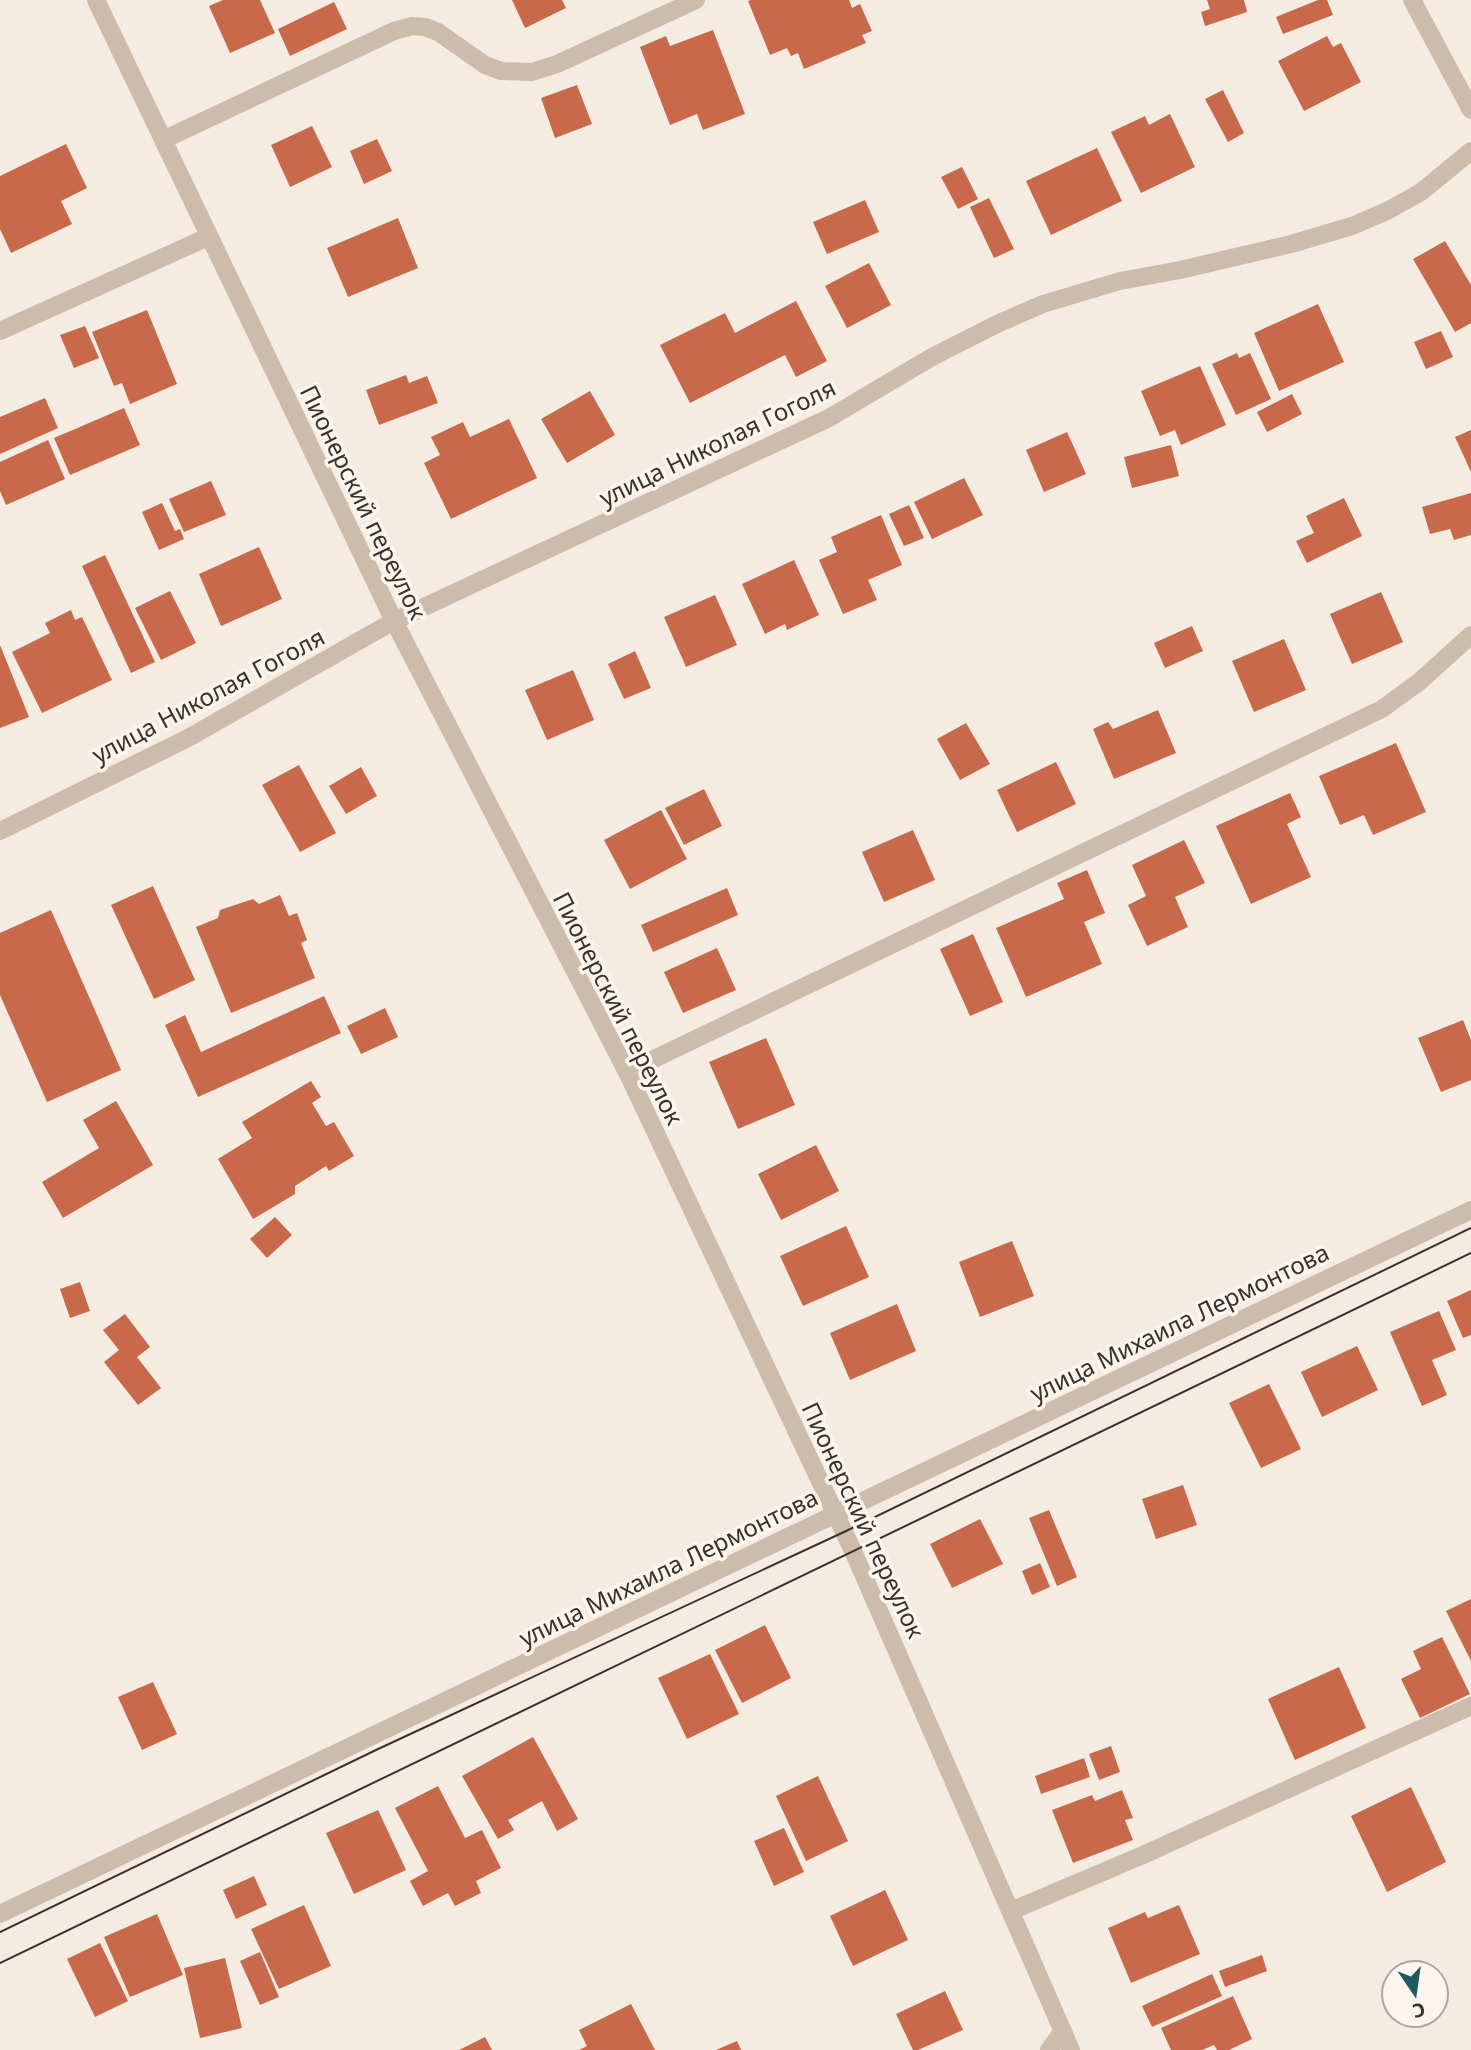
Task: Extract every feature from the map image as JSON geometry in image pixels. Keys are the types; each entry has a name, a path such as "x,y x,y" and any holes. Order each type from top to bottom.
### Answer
{"street":[{"name":"Пионерский переулок","path":"96,0 394,621 627,1072 835,1514 1072,2050"},
{"path":"163,140 394,30 412,26 425,27 438,32 485,65 500,71 532,72 557,64 696,0"},
{"path":"1412,0 1471,110"},
{"name":"улица Николая Гоголя","path":"0,831 188,738 394,621 829,418 932,357 997,324 1043,304 1120,281 1205,264 1352,226 1421,192 1471,151"},
{"path":"0,331 208,237"},
{"path":"627,1072 1382,709 1419,682 1471,635"},
{"name":"улица Михаила Лермонтова","path":"0,1914 1471,1210"},
{"path":"1011,1912 1471,1706"},
{"path":"1049,2050 1063,2031"}],"building":[{"path":"223,0 260,0 275,33 230,53 209,6"},
{"path":"512,0 562,0 566,8 525,28"},
{"path":"849,0 852,8 860,4 872,31 862,35 866,43 804,69 798,53 791,56 787,48 770,55 748,1"},
{"path":"1207,0 1244,0 1247,12 1205,26 1201,12 1210,9"},
{"path":"1318,0 1327,0 1333,15 1283,34 1276,17"},
{"path":"334,2 347,29 290,56 278,29"},
{"path":"713,30 745,114 703,130 697,114 670,125 640,47 666,36 670,46"},
{"path":"1327,36 1333,47 1341,43 1361,82 1304,111 1278,61"},
{"path":"577,85 592,124 555,138 541,98"},
{"path":"1223,90 1244,133 1228,142 1205,99"},
{"path":"1170,114 1195,167 1141,193 1111,132 1145,116 1149,125"},
{"path":"312,126 332,167 290,187 271,145"},
{"path":"377,139 392,171 364,184 350,151"},
{"path":"66,144 87,188 61,201 72,224 11,253 0,229 0,176"},
{"path":"1097,148 1122,201 1051,235 1026,181"},
{"path":"962,167 978,199 958,209 941,177"},
{"path":"989,198 1014,249 994,258 970,207"},
{"path":"865,200 879,232 827,254 813,222"},
{"path":"398,218 418,268 348,297 327,248"},
{"path":"1445,241 1471,285 1471,323 1455,332 1413,259"},
{"path":"869,263 891,305 847,328 825,286"},
{"path":"796,301 827,361 796,377 785,355 690,403 660,345 725,313 735,333"},
{"path":"1318,304 1344,362 1279,391 1254,333"},
{"path":"147,310 177,384 130,404 122,383 114,386 92,332"},
{"path":"85,326 99,358 74,368 60,335"},
{"path":"1441,331 1453,357 1426,369 1414,342"},
{"path":"1237,353 1239,358 1250,353 1271,399 1236,415 1212,364"},
{"path":"1200,366 1226,425 1181,445 1175,430 1160,436 1141,391"},
{"path":"406,375 409,383 427,376 438,403 379,425 366,390"},
{"path":"590,391 615,435 567,463 541,419"},
{"path":"1292,394 1302,414 1267,432 1257,412"},
{"path":"45,398 58,428 0,454 0,417"},
{"path":"124,408 140,445 70,475 54,438"},
{"path":"509,419 537,478 451,519 424,463 440,455 431,437 463,422 470,437"},
{"path":"1471,430 1471,472 1455,437"},
{"path":"1067,432 1086,474 1044,492 1026,450"},
{"path":"48,440 65,479 6,505 0,491 0,462"},
{"path":"1171,445 1179,476 1132,488 1124,457"},
{"path":"964,478 983,515 932,539 914,502"},
{"path":"211,481 226,515 184,532 169,499"},
{"path":"1471,493 1471,535 1454,540 1450,529 1430,534 1422,507"},
{"path":"1344,498 1362,536 1307,563 1296,541 1314,533 1306,516"},
{"path":"162,503 175,531 180,529 184,539 159,550 142,512"},
{"path":"909,505 924,538 904,546 889,514"},
{"path":"881,515 902,565 868,580 877,600 843,614 819,560 837,552 831,537"},
{"path":"259,547 282,599 221,626 199,574"},
{"path":"105,555 155,662 131,673 82,566"},
{"path":"794,560 819,615 787,630 785,624 765,634 742,584"},
{"path":"170,591 196,643 161,660 135,608"},
{"path":"1381,592 1403,642 1352,664 1330,614"},
{"path":"715,595 737,645 686,667 664,617"},
{"path":"71,610 75,620 82,617 112,680 42,713 12,652 50,633 45,623"},
{"path":"1192,626 1203,651 1165,668 1154,643"},
{"path":"1284,639 1306,690 1254,712 1232,661"},
{"path":"0,645 29,717 0,728"},
{"path":"635,651 651,688 624,699 608,664"},
{"path":"573,670 594,720 547,740 525,690"},
{"path":"1158,710 1176,753 1114,779 1093,729 1108,722 1113,729"},
{"path":"966,723 990,764 960,780 937,739"},
{"path":"1396,743 1426,812 1373,835 1364,815 1340,825 1319,776"},
{"path":"1056,762 1076,804 1017,832 997,790"},
{"path":"299,765 336,833 300,852 262,785"},
{"path":"361,767 377,796 346,814 329,786"},
{"path":"704,789 722,826 684,845 665,808"},
{"path":"1290,793 1301,817 1287,824 1311,877 1251,904 1216,826"},
{"path":"661,810 687,859 630,889 604,840"},
{"path":"913,830 935,880 884,902 862,852"},
{"path":"1184,840 1205,883 1175,897 1188,927 1147,946 1128,905 1146,896 1132,865"},
{"path":"1087,870 1105,913 1084,922 1102,964 1026,997 996,928 1064,899 1057,883"},
{"path":"153,886 195,980 154,999 111,905"},
{"path":"727,888 738,915 653,952 641,925"},
{"path":"280,895 289,916 297,913 307,940 301,943 315,978 231,1013 196,927 218,918 220,910 253,899 259,904"},
{"path":"51,910 121,1070 47,1102 0,995 0,933"},
{"path":"973,934 1003,1002 970,1016 940,949"},
{"path":"717,948 736,990 683,1013 664,972"},
{"path":"324,996 341,1033 198,1097 165,1025 185,1015 201,1052"},
{"path":"385,1008 398,1037 361,1054 347,1026"},
{"path":"1463,1020 1471,1040 1471,1080 1441,1092 1418,1038"},
{"path":"766,1038 795,1105 738,1129 709,1062"},
{"path":"311,1081 321,1097 312,1103 326,1126 334,1122 354,1156 329,1171 326,1166 295,1186 295,1194 253,1219 218,1159 252,1138 242,1122"},
{"path":"116,1101 153,1165 63,1218 42,1182 99,1148 83,1120"},
{"path":"816,1145 839,1191 781,1220 758,1174"},
{"path":"275,1217 292,1235 267,1258 250,1239"},
{"path":"846,1226 869,1277 803,1306 780,1256"},
{"path":"1012,1241 1034,1296 980,1317 959,1262"},
{"path":"80,1282 90,1311 70,1318 60,1289"},
{"path":"1471,1290 1471,1335 1463,1338 1447,1301"},
{"path":"897,1304 916,1351 850,1380 830,1333"},
{"path":"1439,1311 1456,1350 1432,1360 1447,1395 1422,1406 1390,1332"},
{"path":"125,1314 150,1347 137,1357 161,1388 138,1405 104,1362 119,1350 103,1330"},
{"path":"1357,1346 1378,1390 1322,1417 1301,1372"},
{"path":"1269,1384 1301,1449 1261,1468 1229,1403"},
{"path":"1183,1485 1197,1525 1156,1539 1142,1499"},
{"path":"1049,1510 1077,1577 1057,1586 1029,1518"},
{"path":"980,1519 1003,1564 952,1588 930,1544"},
{"path":"1040,1563 1050,1587 1032,1595 1022,1571"},
{"path":"1471,1599 1471,1661 1446,1611"},
{"path":"765,1625 791,1678 742,1703 715,1650"},
{"path":"1442,1637 1470,1694 1420,1718 1401,1679 1421,1669 1413,1651"},
{"path":"710,1654 739,1714 687,1739 658,1678"},
{"path":"1339,1667 1366,1728 1295,1760 1268,1699"},
{"path":"153,1682 177,1734 142,1750 118,1697"},
{"path":"533,1737 578,1819 557,1831 542,1801 508,1820 514,1830 498,1839 462,1776"},
{"path":"1111,1746 1120,1772 1099,1780 1089,1754"},
{"path":"1084,1758 1090,1777 1041,1794 1035,1776"},
{"path":"818,1776 848,1841 806,1861 776,1796"},
{"path":"438,1786 465,1838 482,1830 501,1868 476,1881 481,1893 455,1906 448,1893 423,1906 410,1881 428,1871 395,1808"},
{"path":"1411,1787 1446,1862 1387,1892 1351,1816"},
{"path":"1122,1790 1133,1818 1125,1820 1133,1840 1073,1863 1052,1810 1092,1795 1095,1801"},
{"path":"378,1810 406,1870 354,1894 326,1833"},
{"path":"784,1828 804,1872 774,1886 754,1841"},
{"path":"254,1876 267,1905 236,1919 223,1890"},
{"path":"885,1890 908,1940 853,1966 830,1916"},
{"path":"304,1905 331,1966 279,1989 251,1929"},
{"path":"1179,1905 1200,1954 1131,1983 1108,1928 1145,1912 1148,1918"},
{"path":"157,1914 183,1975 130,1997 104,1937"},
{"path":"100,1943 128,2001 95,2017 67,1959"},
{"path":"260,1952 279,1997 260,2005 240,1961"},
{"path":"1262,1955 1267,1971 1225,1987 1219,1971"},
{"path":"225,1958 242,2028 200,2038 184,1968"},
{"path":"1212,1974 1222,1996 1152,2027 1142,2006"},
{"path":"945,1991 963,2030 913,2050 896,2014"},
{"path":"1233,1996 1252,2039 1229,2050 1217,2050 1214,2045 1202,2050 1171,2050 1161,2028"},
{"path":"631,2004 655,2050 579,2050 587,2046 579,2030"},
{"path":"485,2037 492,2050 459,2050"},
{"path":"737,2041 741,2050 716,2050"}],"tram line":[{"path":"0,1932 376,1750 844,1532 1471,1228"},
{"path":"0,1963 1471,1253"}]}
